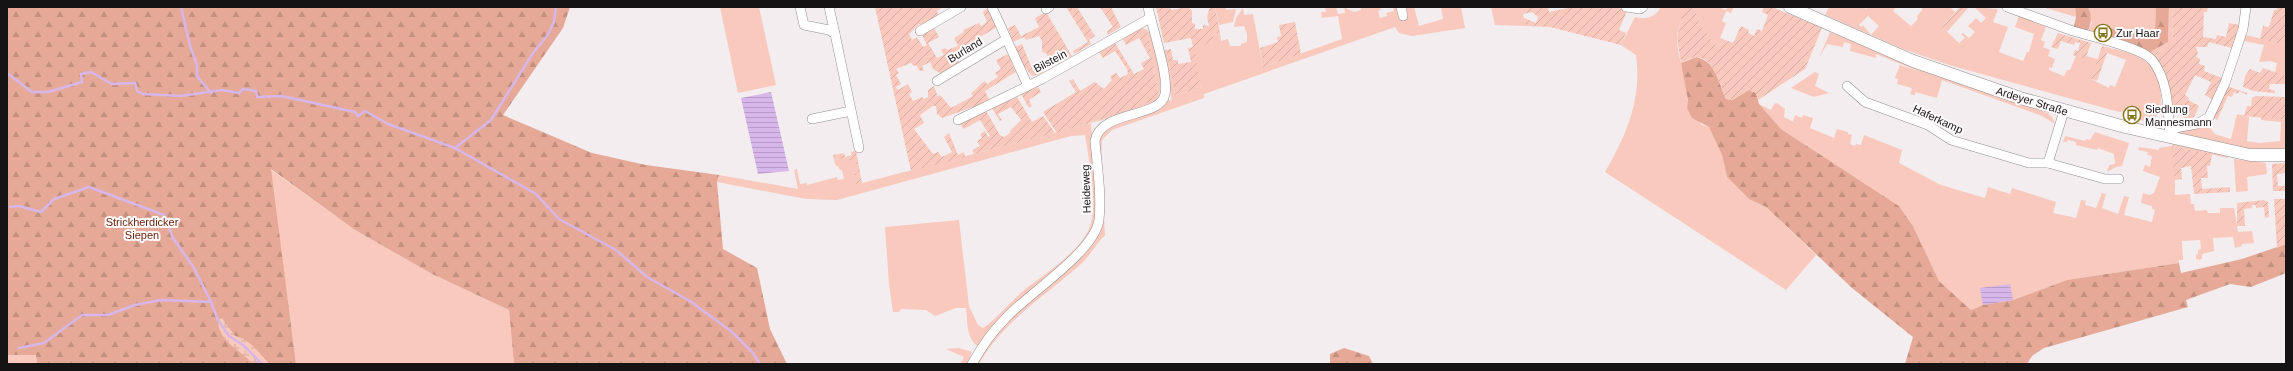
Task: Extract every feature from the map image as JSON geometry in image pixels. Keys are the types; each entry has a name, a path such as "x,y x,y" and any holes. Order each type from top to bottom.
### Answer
{"main road":[{"name":"Ardeyer Straße","path":"1790,7 1912,61 2020,98 2250,155 2286,155"}],"street":[{"path":"800,7 804,25 829,30 835,34"},
{"path":"829,7 859,148"},
{"path":"920,31 961,7"},
{"path":"992,7 1005,40 1028,86"},
{"name":"Heideweg","path":"972,364 981,347 1004,320 1076,257 1091,240 1099,221 1095,141 1098,133 1111,121 1156,106 1164,99 1166,92 1163,70 1148,7"},
{"path":"1626,7 1640,9 1643,7"},
{"path":"2007,7 2073,31 2131,48 2151,58 2159,70 2164,85 2170,136"},
{"path":"2170,136 2175,128 2197,124 2209,117 2225,83 2243,29 2246,7"},
{"name":"Bilstein","path":"958,120 1028,86 1150,18"},
{"name":"Burland","path":"936,81 1005,40"},
{"name":"Haferkamp","path":"1847,86 1865,102 1928,125 1951,140 2029,163 2048,163 2105,179 2119,179"},
{"path":"2048,163 2064,110"},
{"path":"812,119 851,111"}],"green space":[{"path":"1588,6 1608,6 1618,8 1627,11 1619,30 1626,33 1621,45 1550,27 1526,26 1524,18 1536,23 1538,17 1532,12 1523,14 1521,7 1548,7 1549,12"},
{"name":"Strickherdicker Siepen","path":"7,7 570,7 563,28 503,115 592,153 646,165 719,175 717,182 723,249 757,268 770,329 787,364 514,364 509,310 432,274 355,230 271,169 296,364 37,364 36,355 7,355"},
{"path":"720,7 759,7 776,85 738,93"},
{"path":"875,7 943,7 937,11 939,16 922,26 919,24 909,34 912,40 917,37 923,47 927,45 922,35 934,28 939,37 928,43 937,58 944,55 941,50 945,48 947,50 958,46 954,38 964,32 963,30 979,23 981,26 987,22 983,12 989,7 997,27 960,49 963,53 956,57 960,64 942,74 933,69 930,62 922,66 924,71 920,71 916,65 914,66 911,63 896,69 899,73 896,75 901,84 896,87 898,90 908,84 912,92 909,94 913,101 922,97 924,99 928,97 928,90 934,86 938,97 940,95 951,108 973,96 971,93 983,82 985,81 987,84 998,77 995,73 1001,69 996,60 1008,54 1016,72 985,91 990,101 942,118 937,114 936,106 933,106 920,115 924,123 914,129 933,154 938,152 942,157 952,152 944,137 949,133 958,155 964,152 965,157 911,171"},
{"path":"1066,7 1077,7 1095,36 1089,40 1091,44 1074,54 1073,51 1088,42"},
{"path":"1100,7 1111,7 1121,27 1108,35 1107,31 1113,27"},
{"path":"1156,7 1170,7 1171,10 1188,7 1192,11 1192,23 1195,24 1195,29 1203,29 1203,25 1209,26 1207,17 1210,7 1215,7 1220,33 1213,34 1215,43 1194,47 1201,89 1175,95 1166,50 1171,49 1173,60 1178,60 1178,64 1191,62 1188,48 1193,47 1191,38 1164,43"},
{"path":"1215,7 1226,7 1226,10 1236,9 1233,22 1219,25"},
{"path":"1325,7 1336,7 1338,14 1345,13 1344,7 1354,12 1361,10 1361,7 1380,7 1381,10 1378,11 1380,18 1387,16 1386,13 1394,11 1393,7 1397,7 1407,15 1406,8 1414,7 1419,26 1443,19 1441,7 1461,7 1465,28 1412,36 1399,33 1395,27 1204,94 1204,98 1112,130 1102,140 1101,161 1105,235 1081,264 1000,334 979,364 975,364 983,351 973,342 969,332 966,308 956,308 935,316 926,310 901,309 899,312 893,312 889,284 885,227 959,220 969,306 978,325 983,328 994,320 1023,291 1072,252 1087,233 1093,213 1093,191 1085,135 1071,136 837,200 806,199 717,182 719,175 798,189 794,170 797,169 800,184 807,183 807,185 837,177 838,180 844,179 842,170 836,166 834,160 848,158 856,163 862,183 1091,123 1150,101 1159,96 1172,101 1162,50 1166,50 1175,95 1201,89 1193,47 1214,43 1213,34 1220,33 1221,41 1228,39 1230,46 1241,46 1241,44 1247,42 1247,34 1244,26 1234,27 1236,18 1243,8 1244,15 1253,14 1263,67 1342,39 1338,16 1322,18 1321,12 1326,12","holes":["1155,106 1153,112 1109,127 1102,134 1092,138 1091,123"]},
{"path":"1491,7 1521,7 1526,26 1495,25"},
{"path":"1658,7 1685,8 1677,38 1679,55 1686,82 1688,99 1687,108 1702,125 1709,127 1722,155 1727,177 1749,199 1766,207 1816,255 1786,290 1605,172 1626,130 1635,101 1637,86 1636,55 1621,45 1635,17 1645,18 1652,16 1660,9"},
{"path":"1684,7 1693,7 1699,22 1716,47 1728,41 1733,43 1741,26 1749,30 1748,33 1754,36 1757,29 1762,31 1768,15 1762,12 1764,7 1772,7 1822,28 1805,69 1758,100 1756,93 1749,90 1732,100 1726,99 1716,74 1706,60 1699,57 1691,58 1681,63 1677,37"},
{"path":"1693,7 1719,7 1726,10 1728,7 1734,7 1731,13 1726,11 1722,21 1726,23 1720,38 1728,41 1716,47 1699,22"},
{"path":"1829,7 1863,7 1866,9 1868,7 1896,7 1893,11 1911,26 1918,19 1917,16 1922,10 1922,7 1950,7 1955,12 1942,27 1959,43 1965,38 1961,34 1963,33 1969,38 1975,32 1968,26 1976,18 1981,23 1986,18 1974,7 1998,9 1993,22 2008,27 1999,52 2023,61 2027,52 2029,52 2034,34 2015,27 2019,16 2046,27 2041,40 2045,42 2043,47 2050,50 2048,56 2055,59 2052,68 2049,67 2049,70 2064,76 2067,70 2070,70 2076,56 2085,59 2086,56 2098,59 2091,79 2109,88 2110,85 2115,87 2126,60 2105,51 2106,47 2123,51 2139,57 2149,64 2157,77 2160,86 2161,104 2155,118 2149,122 2125,116 2124,111 2119,112 1949,65 1903,49 1825,15","holes":["1868,16 1879,26 1871,35 1863,25 1861,27 1859,25"]},
{"path":"1960,7 1969,7 1947,32 1942,27"},
{"path":"2042,7 2075,7 2076,17"},
{"path":"2075,7 2088,7 2090,11 2091,21 2086,35 2073,31 2076,17"},
{"path":"2088,7 2156,7 2155,29 2147,34 2110,28 2106,41 2086,35 2092,23"},
{"path":"2156,7 2169,7 2168,42 2145,55 2106,41 2110,28 2147,34 2155,29"},
{"path":"2169,7 2172,7 2173,48 2155,53 2160,63 2145,55 2168,42"},
{"path":"2172,7 2208,7 2207,12 2204,12 2203,37 2216,39 2217,35 2226,37 2229,23 2239,25 2232,48 2209,42 2207,47 2196,47 2198,53 2196,57 2200,59 2199,64 2205,66 2204,71 2222,78 2212,99 2205,95 2211,82 2195,75 2185,95 2189,98 2188,100 2199,106 2194,117 2187,118 2181,116 2177,112 2166,76 2155,53 2173,47"},
{"path":"2277,7 2286,7 2286,45 2260,39 2263,26 2269,27 2274,10 2277,10"},
{"path":"1046,12 1072,56 1058,64 1051,62 1046,53 1042,52 1042,41 1039,36 1026,40 1024,37 1013,42 1008,28 1015,25 1021,36 1039,27 1035,18"},
{"path":"1295,22 1301,54 1263,67 1260,48 1278,42 1277,37 1281,36 1279,25"},
{"path":"1143,28 1147,30 1159,96 1141,106 1057,133 1043,112 1076,92 1069,81 1073,79 1080,91 1095,82 1104,89 1112,80 1110,76 1116,73 1120,78 1128,74 1127,69 1115,51 1103,58 1098,51 1115,43 1134,74 1144,69 1141,63 1150,58 1139,38 1126,45 1122,37"},
{"path":"1147,30 1154,42 1156,51 1160,72 1159,96"},
{"path":"1830,32 1902,61 2047,113 2052,117 2055,124 2042,116 1942,80 1937,98 1915,92 1915,95 1910,94 1912,88 1897,84 1898,79 1895,78 1900,65 1921,72 1876,54 1876,58 1850,51 1851,44 1844,42 1843,47 1827,44 1819,58"},
{"path":"2058,33 2091,43 2085,60 2073,55 2075,50 2078,51 2080,43 2075,42 2074,45 2061,41 2058,49 2051,47"},
{"path":"2246,35 2286,45 2286,76 2275,73 2277,63 2270,61 2259,62 2264,45 2244,41"},
{"path":"1022,44 1033,71 1041,67 1043,73 1032,76 1023,65 1015,47"},
{"path":"2102,46 2106,47 2105,51 2107,53 2097,81 2091,79"},
{"path":"1696,57 1703,59 1708,63 1716,73 1726,99 1732,100 1749,90 1756,93 1759,104 1781,129 1899,206 1913,226 1939,281 1971,310 1983,305 2013,300 2067,280 2179,263 2181,273 2242,259 2286,244 2286,273 2251,287 2230,284 2186,300 2188,307 2044,348 2032,356 2027,364 1905,364 1913,337 1852,288 1766,207 1749,199 1727,177 1722,155 1709,127 1692,118 1687,108 1688,100 1681,63"},
{"path":"2263,68 2286,76 2286,84 2270,84 2269,89 2275,91 2275,93 2254,91 2243,87 2245,76 2250,69 2260,73"},
{"path":"1815,72 1819,74 1815,86 1829,93 1814,97 1791,88"},
{"path":"2227,86 2247,93 2247,95 2239,91 2238,94 2234,92 2232,97 2228,96 2217,120 2213,117"},
{"path":"1038,87 1041,92 1029,100 1032,106 1029,108 1021,94"},
{"path":"2256,96 2286,97 2286,120 2244,116 2247,106 2251,106 2252,98"},
{"path":"1017,97 1032,122 1043,116 1055,133 974,154 972,150 980,146 977,141 982,138 980,134 985,131 988,137 990,136 980,120 964,129 960,124 986,111 1000,135 1004,137 1010,133 1010,131 1021,120 1011,107 998,114 1002,120 1000,121 992,108"},
{"path":"1777,103 1785,109 1784,117 1800,125 1793,121 1795,115 1802,118 1803,115 1813,118 1810,128 1834,138 1837,129 1848,132 1848,134 1852,135 1850,144 1855,146 1856,144 1861,145 1864,135 1902,150 1899,163 1941,185 1985,198 1988,187 2010,194 2012,188 2056,202 2053,213 2076,218 2081,200 2086,201 2085,205 2096,208 2102,193 2106,194 2102,208 2118,214 2124,196 2129,197 2124,215 2152,222 2155,210 2152,209 2152,206 2141,203 2143,193 2150,195 2154,193 2160,177 2143,171 2145,165 2150,167 2152,156 2147,155 2148,152 2138,150 2139,147 2159,150 2159,148 2172,146 2175,128 2209,117 2208,126 2215,134 2231,139 2237,114 2249,117 2247,141 2259,143 2280,141 2281,122 2261,120 2261,117 2286,120 2286,155 2227,150 2228,158 2173,146 2175,195 2190,194 2191,204 2194,204 2195,211 2207,210 2208,213 2220,213 2220,208 2234,208 2238,232 2252,231 2254,243 2242,244 2242,246 2235,248 2233,237 2213,238 2214,251 2202,254 2202,258 2200,260 2196,259 2196,255 2198,254 2198,250 2201,249 2200,240 2182,241 2183,260 2179,260 2179,263 2067,280 2013,300 1983,305 1971,310 1939,281 1913,226 1899,206 1781,129 1759,104 1771,110 1774,104"},
{"path":"2095,132 2129,143 2122,166 2116,167 2107,172 2109,165 2115,164 2114,154 2098,148 2097,150 2076,145 2076,142 2068,140 2067,142 2063,142 2065,136 2085,141 2086,139 2090,140"},
{"path":"2172,146 2212,154 2210,166 2207,166 2208,178 2201,178 2202,189 2230,187 2230,192 2194,194 2191,166 2181,168 2182,179 2175,180 2175,195"},
{"path":"856,151 862,183 855,184 855,174 858,173 856,163 852,164 848,158 834,160 833,155 844,153 845,157 852,155 851,152"},
{"path":"2234,159 2266,163 2267,174 2247,177 2248,191 2236,192"},
{"path":"2286,163 2286,173 2277,174 2278,186 2286,186 2286,191 2273,191 2272,164"},
{"path":"270,169 355,230 432,274 509,310 514,364 296,364"},
{"path":"2274,199 2286,199 2286,244 2277,248"},
{"path":"2264,200 2268,202 2269,217 2265,218 2264,207 2256,208 2256,205 2252,205 2252,208 2244,209 2245,226 2237,226 2237,203"},
{"path":"222,318 235,336 250,343 270,364 253,364 231,345 226,340 219,328 218,320"},
{"path":"959,348 972,352 967,364 960,364 964,357 946,349"},
{"path":"1344,348 1369,356 1373,364 1330,364 1330,354"},
{"path":"7,355 36,355 37,364 7,364"}],"shaded area":[{"path":"771,92 789,171 758,174 741,98"},
{"path":"2010,284 2013,300 1983,305 1980,288"}],"waterway":[{"path":"181,7 190,46 197,65 197,76 211,93"},
{"path":"455,148 491,120 533,53 547,36 554,22 556,7"},
{"path":"7,73 32,92 48,92 82,82 81,74 91,72 112,84 135,83 137,91 143,94 180,96 222,90 239,93 243,89 256,91 257,97 282,96 355,112 358,116 365,111 388,124 455,148 536,194 559,219 616,250 647,277 690,301 732,332 753,353 760,364"},
{"path":"10,207 19,206 41,212 54,199 89,187 164,215 173,238 194,268 211,302"},
{"path":"19,348 44,343 82,315 108,315 135,305 161,300 211,302 218,320 229,336 243,345 262,364"}],"place":[{"name":"Zur Haar","path":"2103,33"},
{"name":"Siedlung Mannesmann","path":"2132,115"}]}
